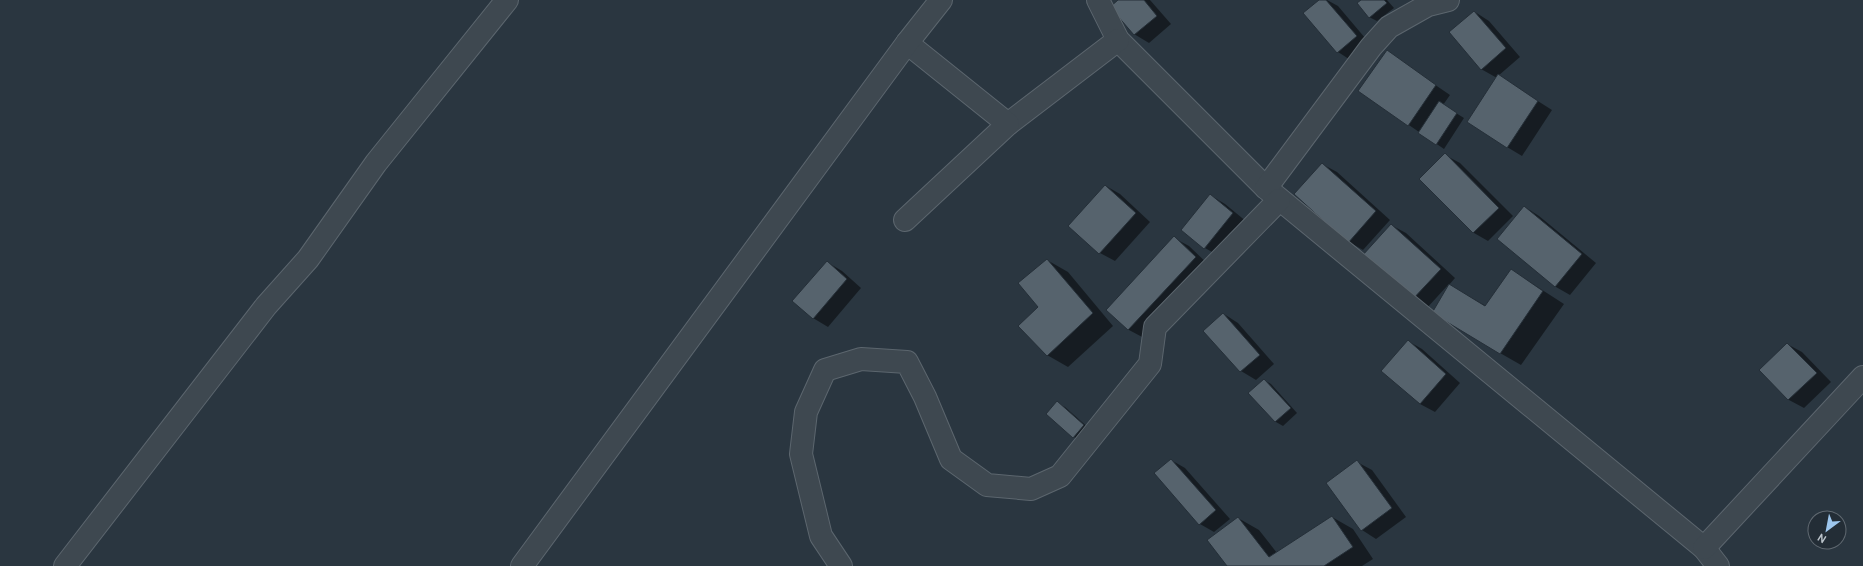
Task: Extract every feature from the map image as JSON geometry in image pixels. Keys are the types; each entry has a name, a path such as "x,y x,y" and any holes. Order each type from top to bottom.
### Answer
{"street":[{"path":"65,566 266,306 308,259 376,163 507,0"},
{"path":"522,566 907,43 941,0"},
{"path":"1098,0 1118,40 1272,194 1704,548 1718,566"},
{"path":"841,566 820,536 801,454 806,412 825,370 861,359 907,362 925,397 951,459 987,485 1031,489 1060,476 1150,364 1155,327 1272,194 1371,47 1389,27 1428,5 1448,0"},
{"path":"905,220 1008,124 1118,40"},
{"path":"907,43 1008,124"},
{"path":"1704,548 1863,377"}],"building":[{"path":"1118,0 1144,0 1157,16 1134,35 1110,7"},
{"path":"1319,0 1326,0 1357,36 1337,53 1303,13"},
{"path":"1361,0 1384,0 1387,3 1369,18 1357,3"},
{"path":"1474,11 1506,48 1481,70 1449,32"},
{"path":"1387,50 1436,85 1408,126 1358,91"},
{"path":"1498,74 1538,101 1507,148 1467,122"},
{"path":"1439,101 1457,113 1436,145 1418,133"},
{"path":"1445,153 1499,208 1473,233 1419,179"},
{"path":"1322,163 1376,211 1348,243 1294,194"},
{"path":"1105,185 1136,213 1099,254 1068,226"},
{"path":"1210,194 1233,213 1204,249 1181,230"},
{"path":"1524,206 1582,254 1555,287 1497,239"},
{"path":"1391,224 1441,269 1411,301 1362,256"},
{"path":"1174,236 1196,257 1128,330 1106,310"},
{"path":"1047,259 1093,313 1047,356 1018,326 1038,307 1018,283"},
{"path":"827,261 847,279 813,319 792,301"},
{"path":"1511,269 1543,291 1500,354 1432,313 1449,284 1485,306"},
{"path":"1223,313 1260,355 1240,372 1203,331"},
{"path":"1408,340 1446,374 1420,404 1381,371"},
{"path":"1787,343 1817,373 1788,400 1759,370"},
{"path":"1264,379 1291,408 1275,422 1248,393"},
{"path":"1057,401 1084,425 1073,438 1046,414"},
{"path":"1171,459 1216,510 1199,525 1154,473"},
{"path":"1357,460 1392,508 1361,531 1326,483"},
{"path":"1332,516 1353,547 1324,566 1227,566 1207,540 1238,517 1269,557"}]}
